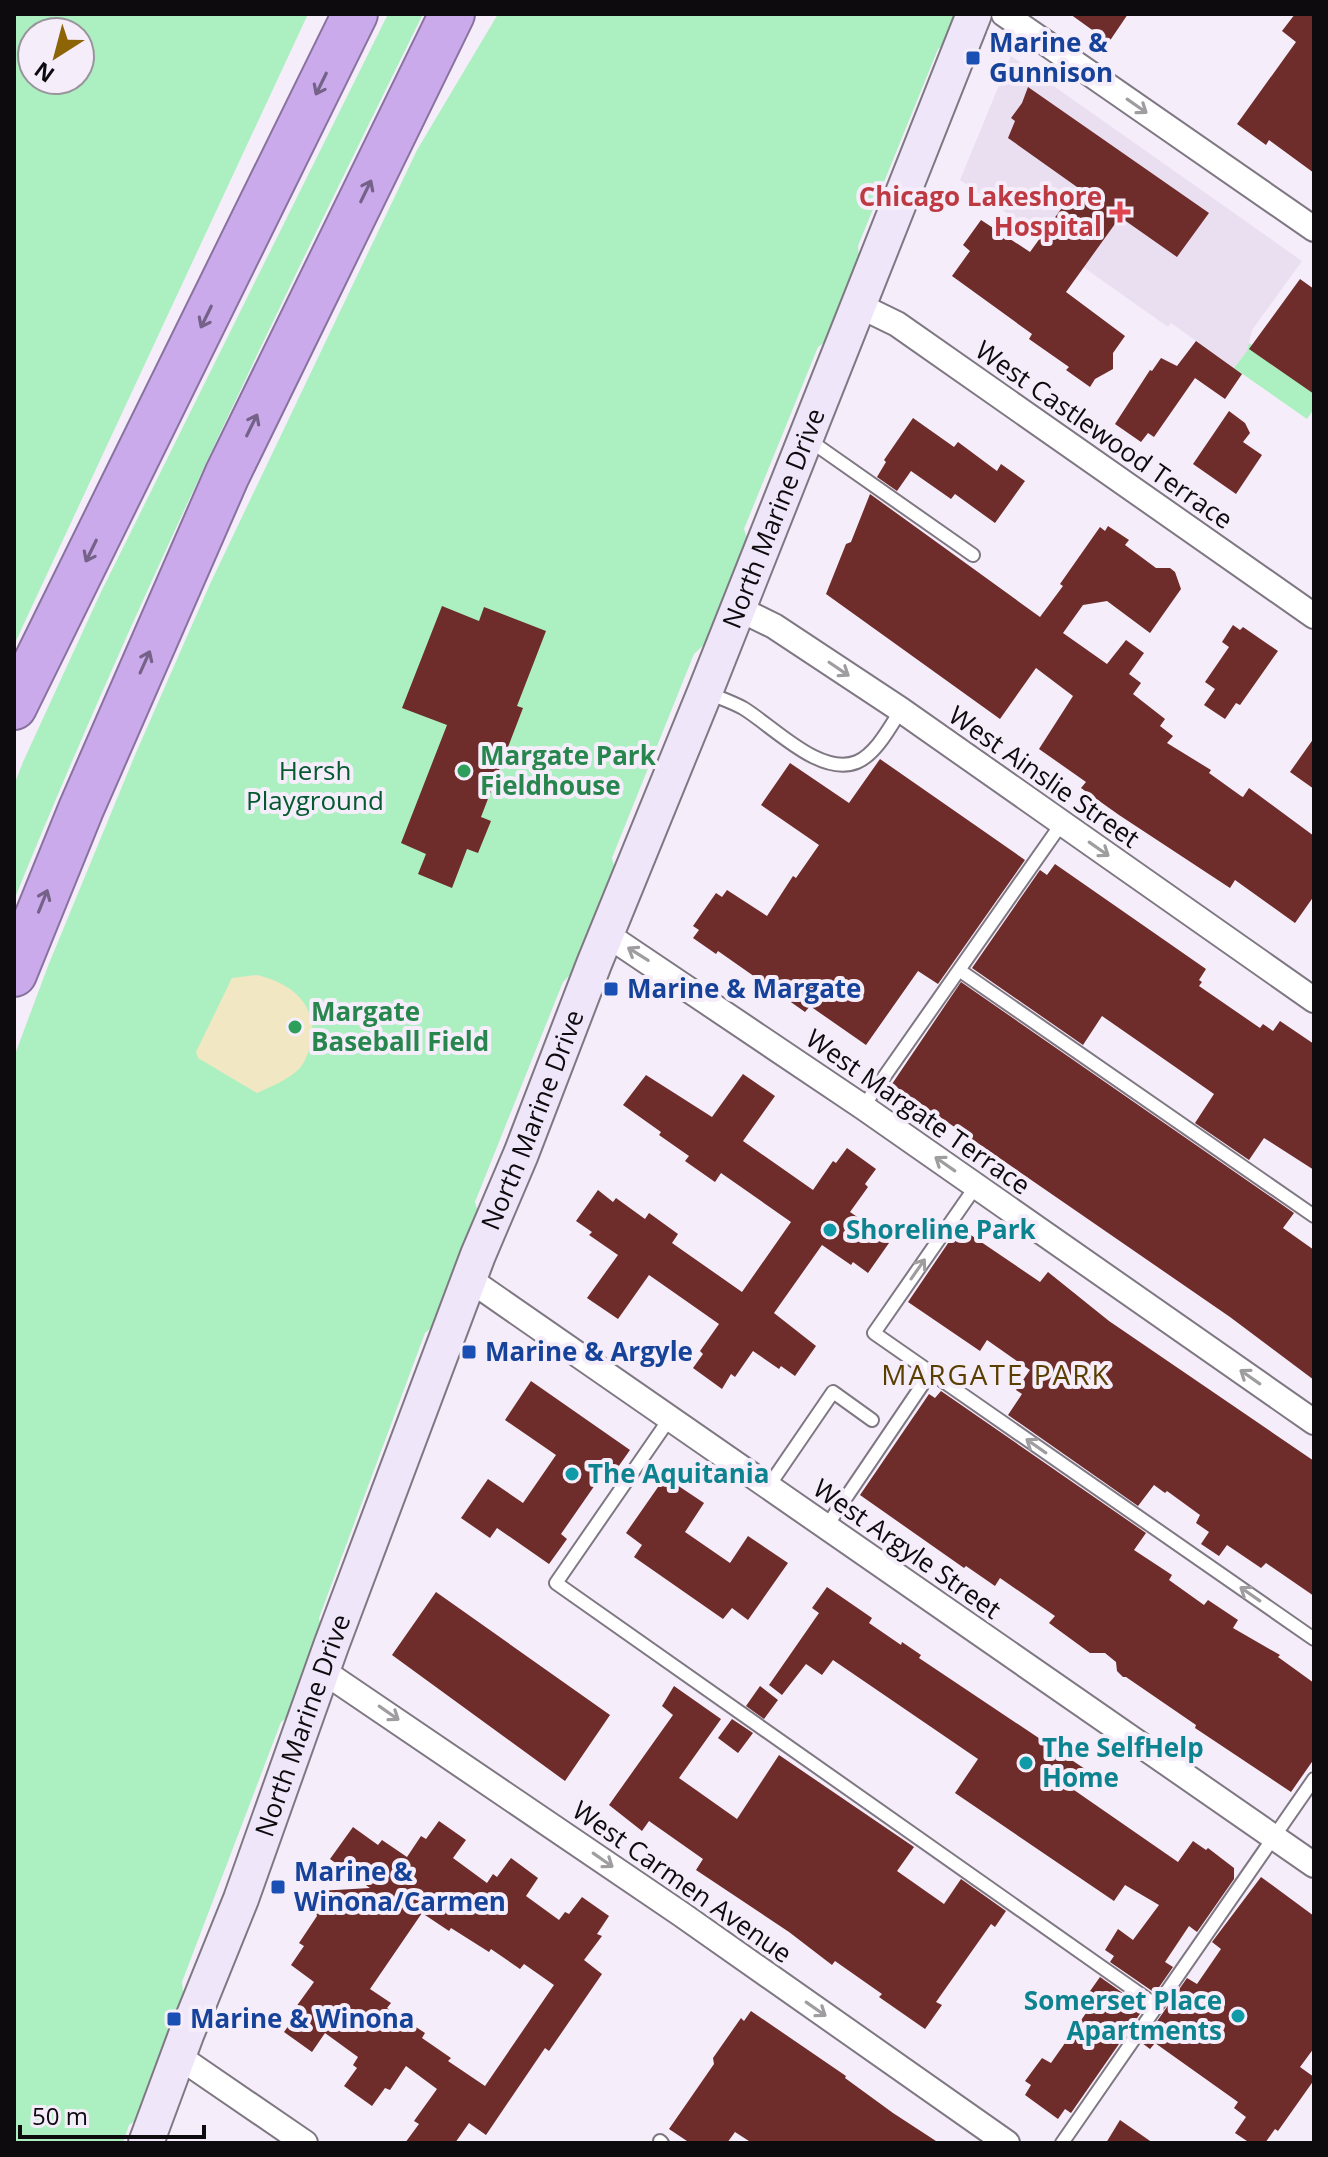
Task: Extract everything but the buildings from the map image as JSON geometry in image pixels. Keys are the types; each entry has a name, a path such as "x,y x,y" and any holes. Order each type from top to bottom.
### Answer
{"highway":[{"path":"14,707 355,14"},
{"path":"14,974 81,809 227,475 453,22"}],"street":[{"name":"North Marine Drive","path":"146,2143 241,1899 469,1279 974,14"},
{"path":"1004,14 1314,229"},
{"name":"West Castlewood Terrace","path":"858,305 897,324 1314,616"},
{"name":"West Ainslie Street","path":"737,608 774,626 901,710 1314,1000"},
{"name":"West Margate Terrace","path":"606,934 863,1107 1314,1422"},
{"name":"West Argyle Street","path":"469,1279 1313,1862"},
{"name":"West Carmen Avenue","path":"323,1671 681,1914 1007,2143"},
{"path":"178,2056 305,2143"}],"lane":[{"path":"806,438 973,555"},
{"path":"705,692 742,707 817,759 836,766 859,761 878,744 901,710"},
{"path":"863,1107 1062,823"},
{"path":"959,970 1314,1216"},
{"path":"976,1186 874,1333 1314,1639"},
{"path":"826,1527 931,1372"},
{"path":"768,1487 833,1392 872,1420"},
{"path":"670,1418 556,1583 1157,2006"},
{"path":"1062,2143 1314,1779"}],"shaded area":[{"name":"Chicago Lakeshore Hospital","path":"1011,56 1302,261 1252,330 1247,351 1234,368 1171,323 1168,327 960,180"}],"green space":[{"path":"14,14 308,14 14,645"},
{"path":"388,14 423,14 159,564 14,900 14,785 23,762 100,594"},
{"name":"Hersh Playground","path":"498,14 960,14 949,42 938,49 858,246 860,266 831,338 818,347 744,529 748,541 709,640 694,654 612,858 616,875 579,966 563,982 475,1202 479,1216 438,1322 425,1333 319,1618 322,1634 291,1715 281,1722 182,1982 184,2001 141,2117 129,2125 123,2143 14,2143 14,1057 135,755 210,584 417,150"},
{"path":"1249,343 1314,387 1314,409 1307,419 1234,368 1247,351"}],"sand":[{"path":"257,975 280,983 298,996 310,1015 312,1039 300,1068 257,1093 198,1058 196,1052 232,978"}],"place":[{"name":"Marine & Gunnison","path":"973,58"},
{"name":"Chicago Lakeshore Hospital","path":"1120,212"},
{"name":"Margate Park Fieldhouse","path":"464,771"},
{"name":"Marine & Margate","path":"611,989"},
{"name":"Margate Baseball Field","path":"295,1027"},
{"name":"Shoreline Park","path":"830,1230"},
{"name":"Marine & Argyle","path":"469,1352"},
{"name":"The Aquitania","path":"572,1474"},
{"name":"The SelfHelp Home","path":"1026,1763"},
{"name":"Marine & Winona/Carmen","path":"278,1887"},
{"name":"Somerset Place Apartments","path":"1238,2016"},
{"name":"Marine & Winona","path":"174,2019"}],"district":[{"name":"MARGATE PARK","path":"996,1375"}]}
